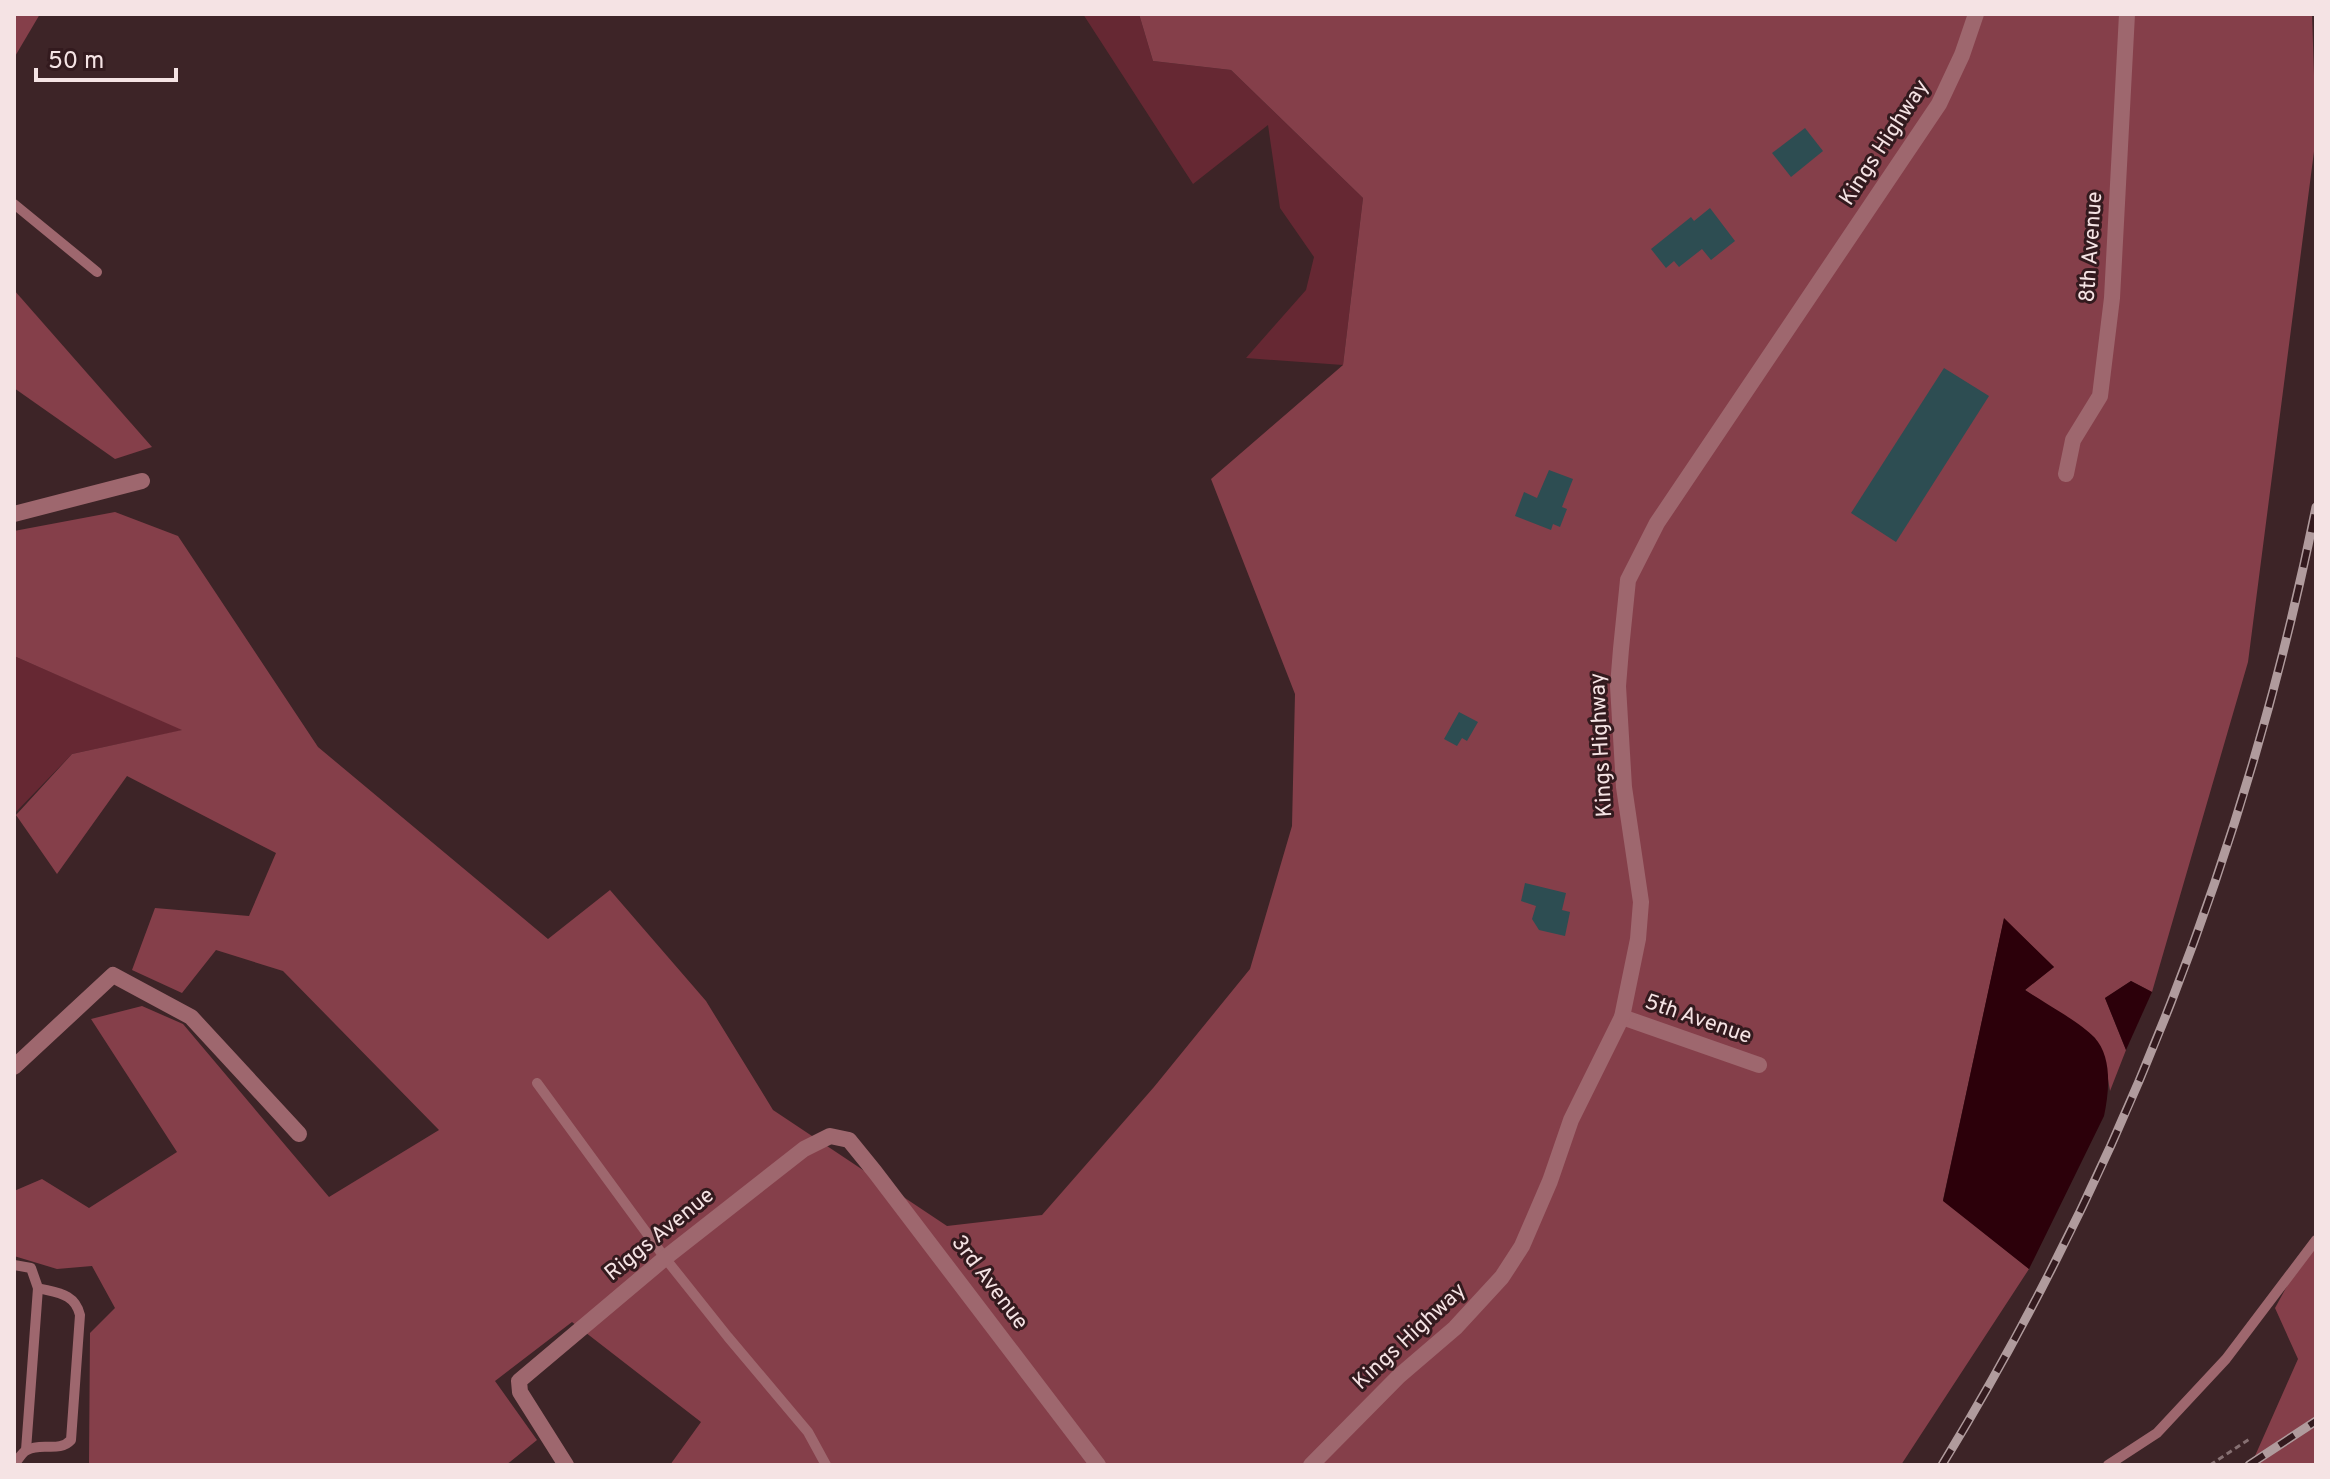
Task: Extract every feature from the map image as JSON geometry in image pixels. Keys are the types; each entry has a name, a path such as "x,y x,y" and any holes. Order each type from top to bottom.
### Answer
{"street":[{"name":"Kings Highway","path":"1311,1465 1399,1376 1455,1328 1502,1277 1522,1246 1550,1181 1571,1120 1622,1017 1638,939 1641,902 1627,818 1618,686 1628,580 1657,523 1939,104 1962,55 1976,14"},
{"name":"8th Avenue","path":"2066,474 2073,440 2100,396 2112,298 2127,14"},
{"path":"14,514 142,481"},
{"path":"14,1067 113,975 191,1017 299,1134"},
{"name":"5th Avenue","path":"1622,1017 1759,1065"},
{"name":"Riggs Avenue","path":"566,1465 520,1392 519,1383 527,1372 804,1149 830,1136 838,1137"},
{"name":"3rd Avenue","path":"838,1137 849,1140 893,1195 1098,1465"}],"lane":[{"path":"14,204 97,272"},
{"path":"537,1083 665,1258 808,1432 826,1465"},
{"path":"2108,1465 2157,1433 2226,1359 2316,1240"},
{"path":"14,1265 31,1268 38,1288 26,1450 14,1465"},
{"path":"26,1450 42,1446 63,1447 73,1434 80,1315 77,1304 62,1294 38,1288"}],"path":[{"path":"2210,1465 2251,1438"}],"shaded area":[{"path":"14,14 40,14 14,58"},
{"path":"1083,14 1139,14 1153,61 1231,70 1363,198 1343,365 1246,358 1306,290 1314,257 1280,208 1268,125 1193,184"},
{"path":"1139,14 2312,14 2316,136 2248,662 2152,992 2131,981 2105,998 2126,1050 2110,1091 2105,1061 2095,1038 2025,990 2054,967 2004,919 1943,1200 2029,1269 1901,1465 670,1465 701,1422 572,1322 495,1381 537,1440 506,1465 86,1465 89,1463 90,1333 115,1308 92,1266 57,1269 14,1256 14,1191 42,1179 89,1208 177,1152 91,1019 142,1006 183,1024 329,1197 439,1130 283,971 216,950 182,993 132,970 155,908 249,916 276,853 127,776 57,874 16,815 72,754 182,730 14,656 14,531 115,512 178,536 318,747 548,939 610,890 706,1001 773,1110 947,1226 1042,1215 1154,1087 1250,969 1292,826 1295,694 1211,479 1343,365 1363,198 1231,70 1153,61"},
{"path":"14,290 152,447 115,459 14,388"},
{"path":"14,656 184,730 72,754 14,814"},
{"path":"2004,918 2054,967 2025,990 2094,1037 2104,1054 2108,1075 2104,1116 2029,1269 1943,1201"},
{"path":"2131,981 2152,992 2126,1050 2105,998"},
{"path":"2316,1233 2316,1465 2251,1465 2298,1359 2275,1308"}],"building":[{"path":"1805,128 1823,151 1791,177 1772,153"},
{"path":"1710,208 1735,241 1711,260 1702,249 1679,267 1674,261 1666,268 1651,249 1691,217 1694,221"},
{"path":"1944,368 1989,396 1896,542 1851,513"},
{"path":"1549,470 1573,479 1562,507 1567,509 1560,527 1553,524 1551,530 1515,516 1524,492 1537,498"},
{"path":"1459,712 1478,722 1467,741 1462,738 1457,746 1444,739"},
{"path":"1525,883 1566,893 1562,910 1570,912 1565,936 1539,930 1532,919 1536,906 1521,901"}],"railway":[{"path":"1942,1465 2007,1353 2067,1239 2122,1122 2171,1002 2215,881 2254,758 2288,633 2316,507"},
{"path":"2249,1465 2316,1421"}]}
